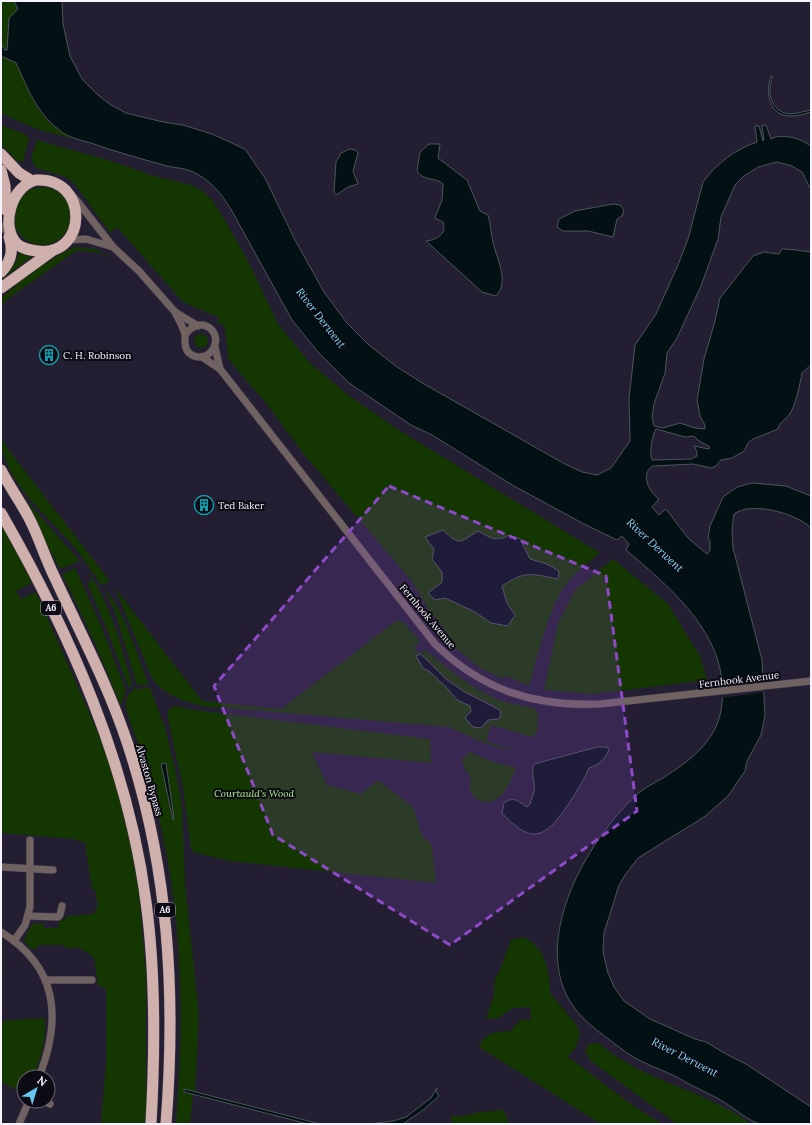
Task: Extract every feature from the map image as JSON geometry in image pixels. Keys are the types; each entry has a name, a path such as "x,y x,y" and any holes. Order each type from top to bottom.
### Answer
{"highway":[{"path":"1,154 19,173 32,181 52,181 64,187 69,192 77,221 76,228 69,240 52,250 1,288"},
{"path":"1,170 5,186 5,232 11,244 11,254 7,266 1,272"},
{"path":"4,212 16,193 32,181"},
{"path":"5,232 17,245 29,250 42,252 52,250"},
{"name":"Alvaston Bypass","path":"1,470 29,519 42,552 112,702 137,776 151,827 164,904 170,976 170,1036 166,1124"},
{"path":"1,486 42,552"},
{"name":"A6","path":"1,512 32,568 95,707 120,779 134,834 146,903 152,975 153,1034 151,1124"}],"street":[{"name":"Fernhook Avenue","path":"69,192 77,200 113,247 139,270 175,312 185,335 184,344 187,351 194,356 202,356 220,368 435,644 446,655 472,674 514,694 546,702 562,704 600,704 811,681"},
{"name":"Fernhook Avenue","path":"69,240 86,239 113,247"},
{"name":"Fernhook Avenue","path":"175,312 198,326 207,326 214,333 216,342 215,347 220,368"},
{"path":"185,335 191,327 198,326"},
{"path":"202,356 212,352 215,347"},
{"path":"14,941 25,925 30,907 30,840"},
{"path":"1,867 53,870"},
{"path":"28,916 58,917 62,906"},
{"path":"1,932 14,941 29,955 47,980 51,1002 50,1030 48,1051 42,1069"},
{"path":"47,980 92,980"},
{"path":"19,1124 26,1109"}],"highlighted area":[{"path":"389,486 606,576 637,811 450,945 273,835 214,686"}],"green space":[{"path":"1,1 14,1 18,9 9,18 6,50 1,43"},
{"path":"1,56 16,63 34,103 48,121 69,136 97,145 37,129 1,113"},
{"path":"1,125 25,134 29,138 23,162 17,161 1,144"},
{"path":"37,140 111,161 154,176 191,185 203,191 212,200 247,259 278,324 310,363 348,395 397,429 600,553 572,578 564,587 558,598 548,622 529,686 506,676 503,679 482,669 444,639 445,630 429,611 414,584 303,453 266,403 229,360 224,324 220,325 217,321 220,318 183,302 117,227 110,233 75,184 66,177 36,168 31,159"},
{"path":"42,187 53,189 66,200 69,205 71,216 69,227 58,240 53,243 42,245 31,243 18,232 15,227 13,216 15,205 26,192 31,189"},
{"path":"76,247 96,249 116,260 101,253 77,250 9,298 1,306 1,298 27,277 47,262"},
{"path":"19,252 34,255 1,280 1,277 16,262"},
{"path":"198,334 204,334 208,338 208,344 204,348 198,348 194,344 194,338"},
{"path":"1,436 7,448 110,581 101,585 70,542 26,494 8,466 3,451"},
{"path":"20,493 80,561 60,569"},
{"path":"1,522 32,583 16,591 21,599 36,592 106,751 128,828 138,882 146,975 146,1124 101,1124 106,1065 106,989 98,985 94,957 80,948 65,948 64,945 38,945 38,949 31,949 24,940 32,924 44,923 44,928 58,928 59,920 64,920 68,916 94,914 98,905 95,890 92,889 85,843 74,839 1,833"},
{"path":"613,559 668,604 700,656 707,680 592,694 544,690 558,623 575,590"},
{"path":"75,568 99,621 126,690 121,706 94,641 62,574"},
{"path":"87,570 103,597 109,611 124,654 132,684 130,688 87,583 92,581"},
{"path":"104,588 119,610 125,622 149,685 137,685 115,612"},
{"path":"115,588 202,701 281,709 397,620 403,622 420,641 414,648 420,654 426,650 464,680 485,694 509,703 535,708 538,713 537,732 532,737 491,725 486,741 513,750 504,749 448,727 203,706 168,693 152,678","holes":["417,656 463,691 495,706 499,719 491,718 484,726 471,711 470,706 456,700 448,689 430,672 423,668"]},
{"path":"135,687 138,690 142,688 150,688 165,728 182,806 185,885 199,1016 195,1092 187,1089 184,1092 193,1094 190,1124 176,1124 181,1021 177,931 170,874 159,818 145,763 126,708 127,697"},
{"name":"Courtauld's Wood","path":"177,706 194,710 430,739 431,763 312,752 327,785 361,794 378,780 414,808 421,834 432,845 436,883 230,861 193,852 191,848 183,788 168,718 169,710 172,707"},
{"path":"470,752 494,762 509,765 516,769 507,787 499,797 494,800 488,802 481,801 474,797 471,792 471,777 465,770 462,759"},
{"path":"524,937 537,947 541,953 545,960 549,976 550,993 575,1023 580,1033 576,1047 568,1057 624,1099 660,1122 659,1124 601,1124 479,1047 485,1038 492,1034 511,1031 521,1019 531,1021 530,1007 513,1008 498,1018 486,1019 494,995 495,979 511,940"},
{"path":"1,939 3,940 2,1021 45,1018 45,1034 41,1056 36,1069 16,1069 16,1089 1,1082"},
{"path":"599,1043 616,1056 635,1067 654,1077 714,1102 751,1124 677,1124 591,1061 585,1051 589,1044"},
{"path":"504,1110 509,1124 453,1124 450,1116 463,1116 479,1112"}],"water":[{"name":"River Derwent","path":"14,1 62,1 63,24 70,56 82,79 98,95 111,105 126,113 183,125 212,134 245,149 265,178 295,240 324,292 346,322 369,345 397,367 424,384 563,463 582,472 597,475 611,468 630,441 629,399 635,345 656,314 678,265 688,239 703,182 714,169 727,158 742,148 757,142 755,126 759,126 763,141 762,126 766,125 771,139 780,136 791,137 803,141 811,147 811,190 802,172 792,166 777,162 758,167 744,176 735,185 721,217 718,239 701,286 677,338 667,353 665,373 654,404 652,417 654,426 663,428 680,423 695,428 705,429 705,425 700,416 697,400 704,359 720,298 753,256 764,252 779,254 782,249 811,252 811,365 802,373 794,406 778,429 753,439 748,443 744,451 732,458 721,460 716,466 711,468 693,464 653,466 649,469 646,478 649,488 659,499 652,507 659,515 666,509 688,538 707,554 710,551 710,540 708,539 710,526 723,497 737,487 752,483 786,486 811,496 811,528 795,518 773,510 751,509 742,510 734,514 732,529 733,548 762,660 765,716 761,735 747,761 745,771 728,796 704,817 638,858 625,875 619,885 604,933 603,952 608,973 614,987 624,1001 650,1019 695,1039 706,1042 746,1064 811,1107 811,1124 757,1123 720,1100 625,1052 578,1013 568,998 559,972 558,944 563,915 573,886 587,858 604,832 622,810 641,791 672,772 700,750 713,732 718,721 721,710 722,684 718,661 709,639 696,618 680,599 626,550 629,544 622,536 617,540 514,486 432,435 411,425 349,383 318,352 292,320 229,206 215,188 204,178 188,170 148,161 73,138 61,132 50,122 38,107 28,90 16,63 1,56 1,43 5,50 7,50 9,18 18,9","holes":["656,429 685,437 694,436 699,441 710,447 709,449 694,446 697,456 691,459 652,460 651,444"]},
{"path":"771,76 773,77 770,94 774,105 778,109 789,114 811,110 811,112 792,116 778,113 771,103 769,96 769,83"},
{"path":"429,144 440,144 438,158 467,180 480,211 488,215 502,278 500,290 496,296 482,292 426,241 437,238 444,230 443,222 435,218 442,200 443,184 437,180 422,176 417,171 420,152"},
{"path":"350,149 355,150 358,153 353,171 358,184 348,187 336,195 334,192 336,162 341,153"},
{"path":"613,204 620,205 624,210 622,216 617,219 613,237 588,231 563,231 557,227 559,219 575,211"},
{"path":"443,530 457,541 463,540 478,531 497,539 501,539 509,535 520,539 530,559 547,564 559,571 558,579 535,575 523,575 502,586 507,603 515,615 508,626 491,623 475,612 445,598 435,600 428,593 442,582 442,572 432,559 434,549 425,537"},
{"path":"421,654 446,679 463,691 500,710 501,715 499,719 488,720 481,728 473,727 465,718 471,711 470,706 457,700 430,672 423,668 416,656"},
{"path":"597,747 607,747 609,750 606,756 596,765 589,768 570,802 554,823 547,829 540,833 533,834 526,832 511,822 502,813 504,803 510,800 516,800 527,807 530,804 534,793 534,764"},
{"path":"166,763 174,818 173,820 161,764"},
{"path":"437,1088 436,1091 439,1096 423,1110 403,1124 369,1124 393,1121 406,1117 431,1098"},
{"path":"184,1089 320,1124 308,1124 184,1092"}],"pier":[{"path":"766,680 766,692 720,698 719,685"}],"place":[{"name":"C. H. Robinson","path":"49,355"},
{"name":"Ted Baker","path":"204,505"}]}
